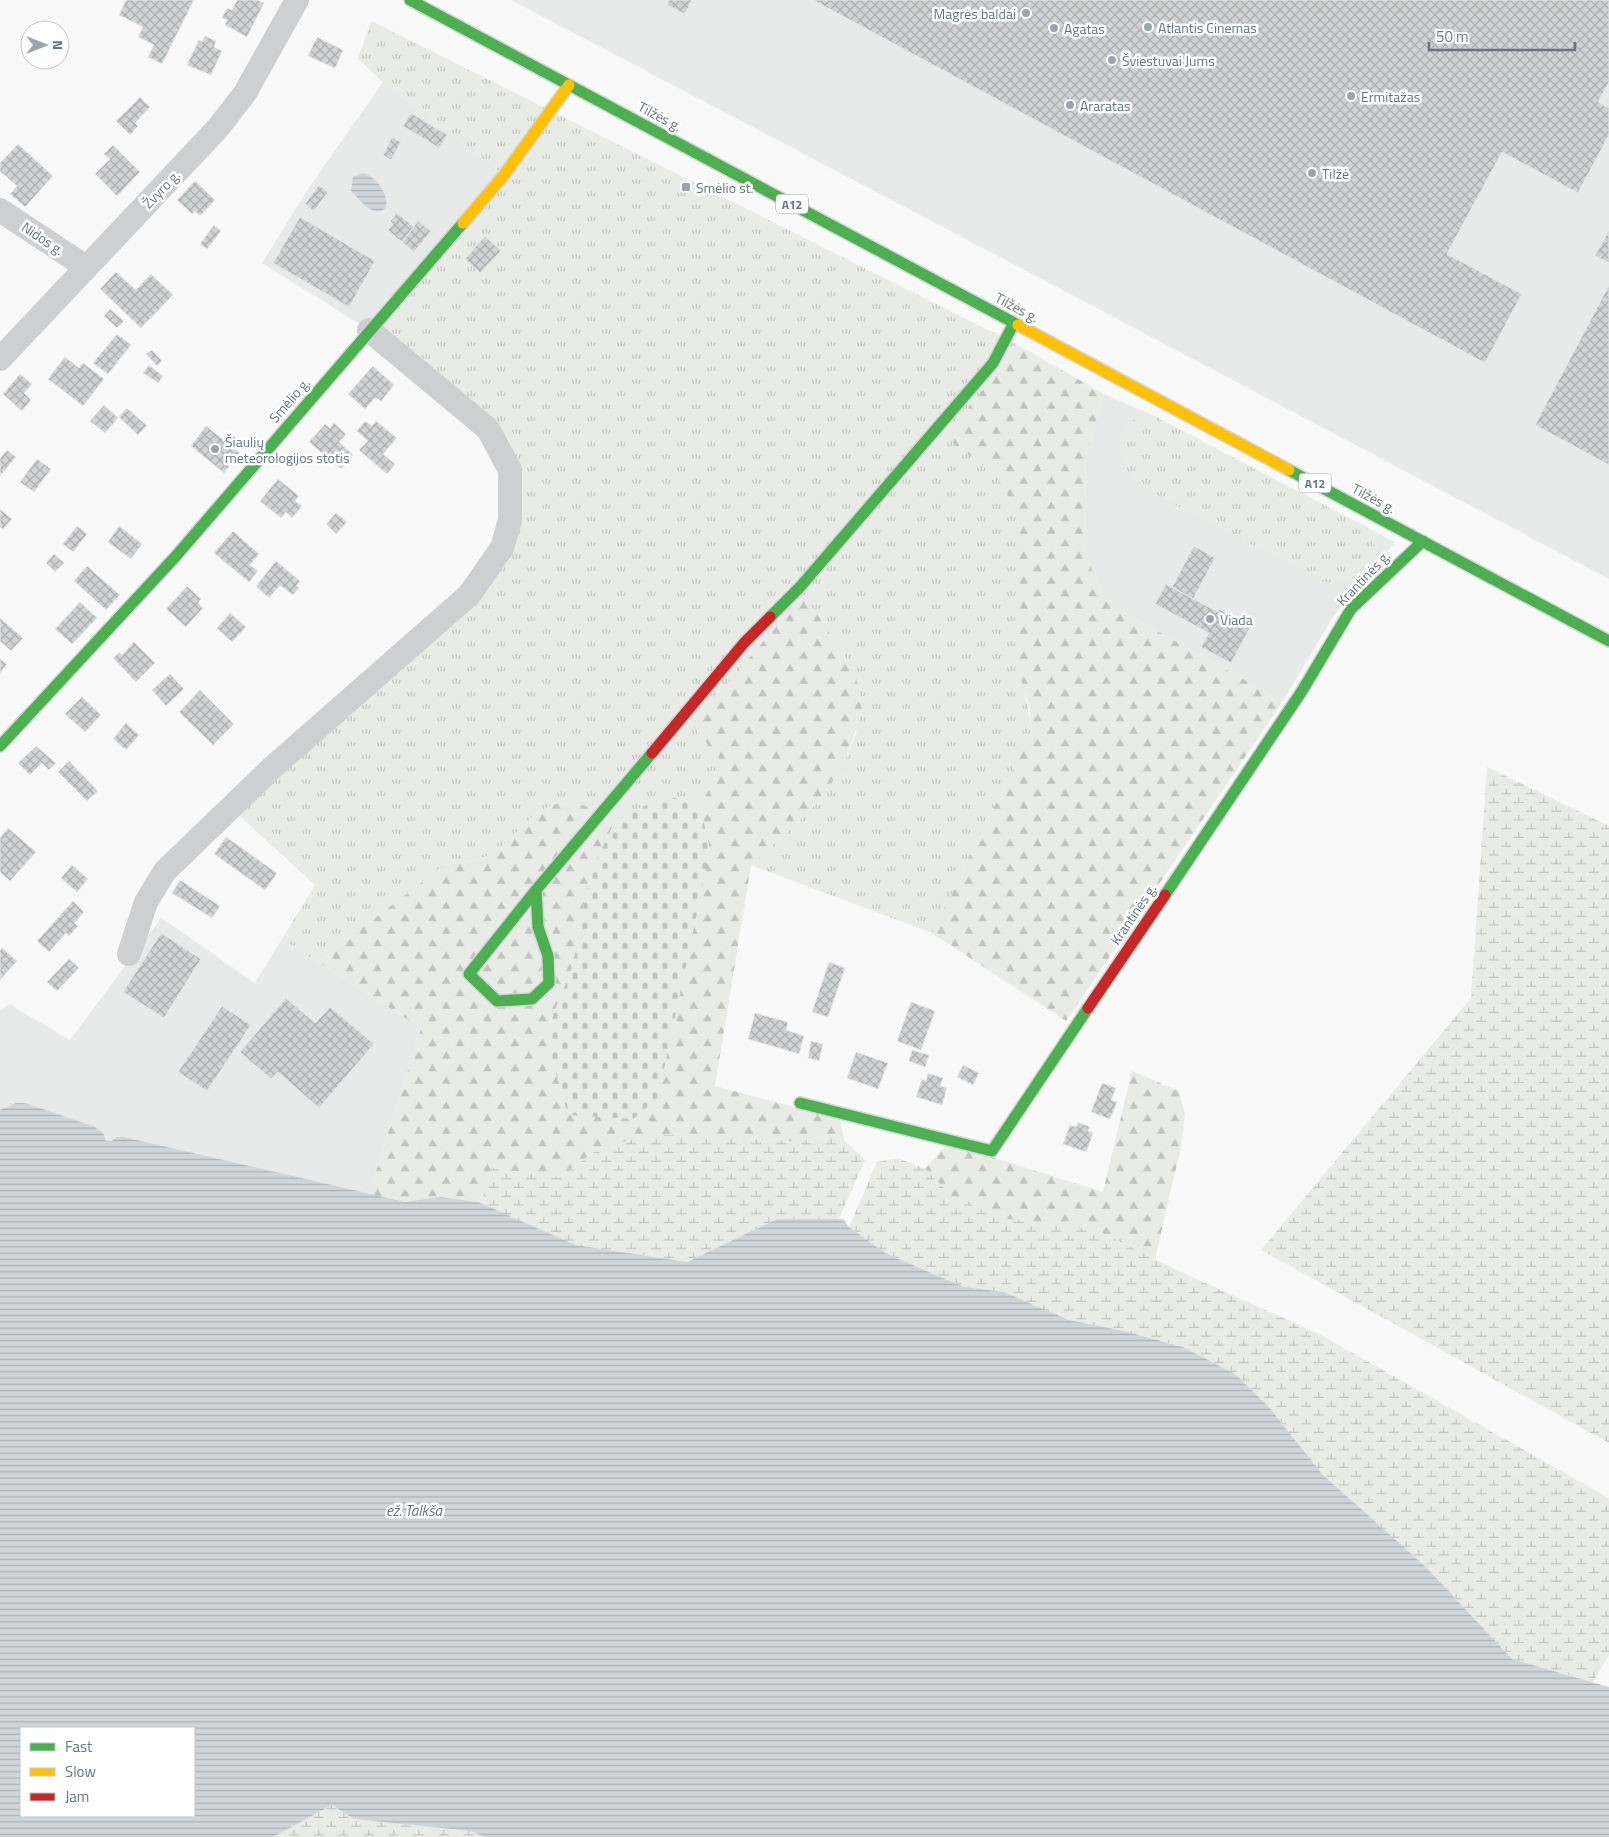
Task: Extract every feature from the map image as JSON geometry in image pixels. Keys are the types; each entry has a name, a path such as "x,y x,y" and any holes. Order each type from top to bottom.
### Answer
{"main road":[{"name":"Tilžės g.","path":"410,0 1609,641"},
{"name":"Smėlio g.","path":"0,746 176,556 504,175 569,85"},
{"path":"536,890 538,927 548,956 549,982 532,999 498,1001 469,974 536,890 744,643 800,586 933,434 993,362 1014,323"},
{"name":"Krantinės g.","path":"800,1103 992,1151 1302,691 1351,609 1423,541"}],"street":[{"name":"Žvyro g.","path":"0,359 218,128 245,93 298,0"},
{"name":"Nidos g.","path":"0,210 86,268"},
{"path":"129,954 146,902 165,871 273,768 468,595 502,548 510,520 510,470 488,429 369,330"}],"shaded area":[{"path":"511,0 1609,0 1609,579 1038,277"},
{"path":"383,82 504,175 369,330 262,263 308,189"},
{"path":"1104,394 1152,415 1395,542 1333,617 1283,701 1123,612 1102,591 1091,568 1085,548 1086,455"},
{"path":"161,918 255,983 282,939 421,1028 369,1194 124,1137 112,1142 106,1141 0,1110 0,1010 9,1004 70,1040"}],"green space":[{"path":"371,21 1018,345 955,445 992,472 1011,499 1020,531 1025,694 1032,731 932,933 751,865 809,812 841,771 857,730 719,758 721,772 700,804 667,796 617,818 583,805 558,803 536,813 496,852 476,860 444,865 318,962 282,939 315,885 232,809 469,595 510,520 488,429 369,330 504,175 383,82 358,59"},
{"path":"1018,345 1104,394 1086,455 1085,548 1091,568 1102,591 1123,612 1283,701 1066,1021 932,933 1032,731 1029,706 1015,658 1020,531 1011,499 992,472 955,445 947,436"},
{"path":"1152,415 1364,526 1372,539 1375,550 1374,561 1360,576 1349,580 1323,582 1142,487 1125,467 1120,445 1122,434 1128,425 1138,418"},
{"path":"804,594 856,674 862,712 841,771 809,812 751,865 715,1086 840,1119 844,1140 827,1136 798,1142 743,1139 601,1147 559,1178 491,1168 483,1205 478,1202 441,1197 405,1202 369,1194 421,1028 318,962 444,865 476,860 496,852 536,813 558,803 583,805 617,818 590,872 572,968 545,1035 710,851 700,804 721,772 719,758 692,725"},
{"path":"1487,767 1609,826 1609,1443 1261,1250 1471,998"},
{"path":"667,796 700,804 710,851 658,1098 633,1119 568,1115 545,1035 572,968 590,872 617,818"},
{"path":"1132,1071 1179,1091 1185,1114 1181,1147 1155,1259 1096,1230 1008,1219 955,1199 925,1169 946,1145 985,1155 1103,1192"},
{"path":"656,1134 798,1142 827,1136 844,1140 865,1160 839,1219 777,1219 687,1262 576,1245 483,1205 491,1168 559,1178 601,1147"},
{"path":"898,1158 925,1169 955,1199 1008,1219 1096,1230 1181,1272 1319,1334 1609,1498 1609,1655 1593,1682 1512,1659 1426,1567 1322,1474 1268,1406 1235,1374 1183,1347 1124,1331 1069,1320 1004,1292 964,1287 885,1253 849,1227 877,1162"},
{"path":"332,1805 354,1819 470,1831 484,1837 273,1837"}],"water":[{"path":"362,173 370,176 382,189 385,196 385,209 380,211 369,209 351,191 353,177"},
{"name":"ež. Talkša","path":"16,1103 25,1103 95,1127 103,1133 106,1141 112,1141 117,1137 124,1137 405,1202 441,1197 478,1202 576,1245 687,1262 777,1219 843,1219 849,1227 885,1253 964,1287 1004,1292 1069,1320 1124,1331 1183,1347 1235,1374 1268,1406 1322,1474 1426,1567 1512,1659 1609,1687 1609,1837 484,1837 470,1831 354,1819 332,1805 273,1837 0,1837 0,1110"}],"building":[{"path":"126,0 194,0 162,64 148,57 154,45 138,37 143,27 119,15"},
{"path":"237,0 257,0 264,3 247,37 225,25 227,20 222,18 227,8 232,10"},
{"path":"669,0 692,0 685,14 667,5"},
{"name":"Tilžė","path":"813,0 1609,0 1609,82 1598,102 1609,108 1609,135 1578,193 1502,152 1447,254 1522,294 1485,363"},
{"path":"205,36 216,41 214,47 222,51 211,75 187,65 199,40 202,42"},
{"path":"317,37 343,50 335,68 308,56"},
{"path":"140,97 150,107 135,123 138,126 130,135 116,121"},
{"path":"411,113 447,135 439,148 403,126"},
{"path":"392,137 401,142 391,160 383,155"},
{"path":"18,144 53,176 25,207 10,194 17,186 0,171 0,163"},
{"path":"113,145 140,172 117,196 95,174 110,159 104,154"},
{"path":"195,181 215,200 200,216 195,211 192,214 177,200"},
{"path":"319,185 328,192 314,211 305,204"},
{"path":"397,213 414,227 402,242 388,230 393,224 390,221"},
{"path":"300,217 375,261 349,307 273,263"},
{"path":"418,221 431,231 414,252 402,242"},
{"path":"214,225 221,231 207,249 200,244"},
{"path":"1609,230 1609,263 1595,256"},
{"path":"485,236 501,251 480,273 465,259"},
{"path":"116,272 136,290 151,274 173,295 141,328 100,289"},
{"path":"1609,285 1609,465 1535,425"},
{"path":"110,309 124,321 117,328 104,316"},
{"path":"117,334 131,345 108,374 93,363"},
{"path":"152,350 162,361 157,366 146,354"},
{"path":"65,357 79,368 83,363 104,379 83,406 48,379"},
{"path":"149,365 163,376 158,383 143,373"},
{"path":"373,366 394,385 381,401 376,397 365,409 348,394"},
{"path":"20,374 32,384 24,393 31,400 22,411 3,394"},
{"path":"104,405 118,418 105,433 90,421"},
{"path":"127,408 147,426 138,435 119,417"},
{"path":"365,421 372,426 376,421 397,438 383,454 395,464 387,474 359,450 368,441 357,431"},
{"path":"334,423 346,434 339,442 353,455 341,469 309,442 325,424 330,428"},
{"name":"Šiaulių meteorologijos stotis","path":"206,426 240,453 224,473 191,446"},
{"path":"7,450 16,457 0,476 0,458"},
{"path":"37,459 51,469 34,492 20,482"},
{"path":"278,479 299,496 295,501 302,506 292,518 286,512 281,518 260,501"},
{"path":"0,509 12,519 3,529 0,527"},
{"path":"336,513 347,522 336,534 326,524"},
{"path":"77,526 87,534 73,552 63,544"},
{"path":"119,526 142,544 131,559 108,542"},
{"path":"233,531 259,554 250,565 258,571 249,582 214,553"},
{"path":"1194,546 1215,558 1193,599 1172,587"},
{"path":"54,554 64,563 55,572 46,563"},
{"path":"276,561 300,581 296,586 299,588 293,595 280,585 269,598 256,586"},
{"path":"87,566 120,595 106,610 74,581"},
{"name":"Viada","path":"1166,584 1218,612 1219,609 1251,626 1231,663 1201,647 1209,633 1155,604"},
{"path":"187,586 201,599 198,603 203,608 186,627 166,609"},
{"path":"80,602 97,618 72,644 55,629"},
{"path":"230,613 246,627 232,642 217,628"},
{"path":"0,618 23,638 11,651 0,641"},
{"path":"134,642 155,663 136,682 113,658 119,652 122,655"},
{"path":"0,659 7,664 0,673"},
{"path":"170,674 184,689 166,706 152,690"},
{"path":"200,690 234,724 213,745 179,712"},
{"path":"82,697 101,715 85,732 65,714"},
{"path":"126,723 139,735 126,750 113,739"},
{"path":"36,746 56,763 49,770 42,763 30,775 18,763"},
{"path":"69,761 98,791 87,801 58,772"},
{"path":"8,828 36,852 10,881 0,872 0,838"},
{"path":"226,837 277,873 265,890 214,854"},
{"path":"72,865 88,879 77,892 61,878"},
{"path":"180,880 220,906 212,918 172,893"},
{"path":"73,901 84,912 74,923 78,926 69,936 66,933 49,952 37,941"},
{"path":"161,933 201,959 164,1018 123,992"},
{"path":"2,948 17,961 0,980 0,950"},
{"path":"69,959 79,968 57,991 47,982"},
{"path":"829,962 845,968 828,1017 812,1012"},
{"path":"286,998 315,1023 330,1007 374,1044 319,1108 278,1072 271,1079 240,1052"},
{"path":"911,1002 935,1011 921,1050 897,1041"},
{"path":"222,1006 251,1025 207,1091 178,1072"},
{"path":"755,1013 788,1022 786,1030 804,1036 799,1054 748,1039"},
{"path":"811,1041 823,1044 819,1061 808,1058"},
{"path":"912,1050 929,1055 925,1067 909,1061"},
{"path":"856,1052 888,1063 878,1089 847,1078"},
{"path":"963,1065 979,1073 973,1085 957,1077"},
{"path":"928,1073 943,1078 940,1086 947,1088 942,1105 916,1097 922,1079 926,1081"},
{"path":"1102,1083 1116,1088 1111,1100 1117,1102 1110,1119 1091,1112"},
{"path":"1078,1122 1090,1127 1088,1131 1093,1133 1086,1152 1063,1144 1070,1125 1076,1127"}],"traffic: fast":[{"path":"410,0 1018,325"},
{"path":"0,746 176,556 463,223"},
{"path":"770,617 800,587 993,363 1014,323"},
{"path":"1289,470 1609,641"},
{"path":"1165,895 1302,691 1351,609 1423,541"},
{"path":"536,890 538,927 548,956 549,983 532,999 497,1001 469,974 536,890 652,753"},
{"path":"800,1103 992,1151 1088,1008"}],"traffic: slow":[{"path":"463,223 504,175 569,85"},
{"path":"1018,325 1289,470"}],"traffic: jam":[{"path":"652,753 744,643 770,617"},
{"path":"1088,1008 1165,895"}],"place":[{"name":"Magrės baldai","path":"1026,13"},
{"name":"Atlantis Cinemas","path":"1148,27"},
{"name":"Agatas","path":"1054,28"},
{"name":"Šviestuvai Jums","path":"1112,60"},
{"name":"Ermitažas","path":"1351,96"},
{"name":"Araratas","path":"1070,105"},
{"name":"Tilžė","path":"1312,173"},
{"name":"Smėlio st.","path":"686,187"},
{"name":"Šiaulių meteorologijos stotis","path":"215,449"},
{"name":"Viada","path":"1210,619"}]}
